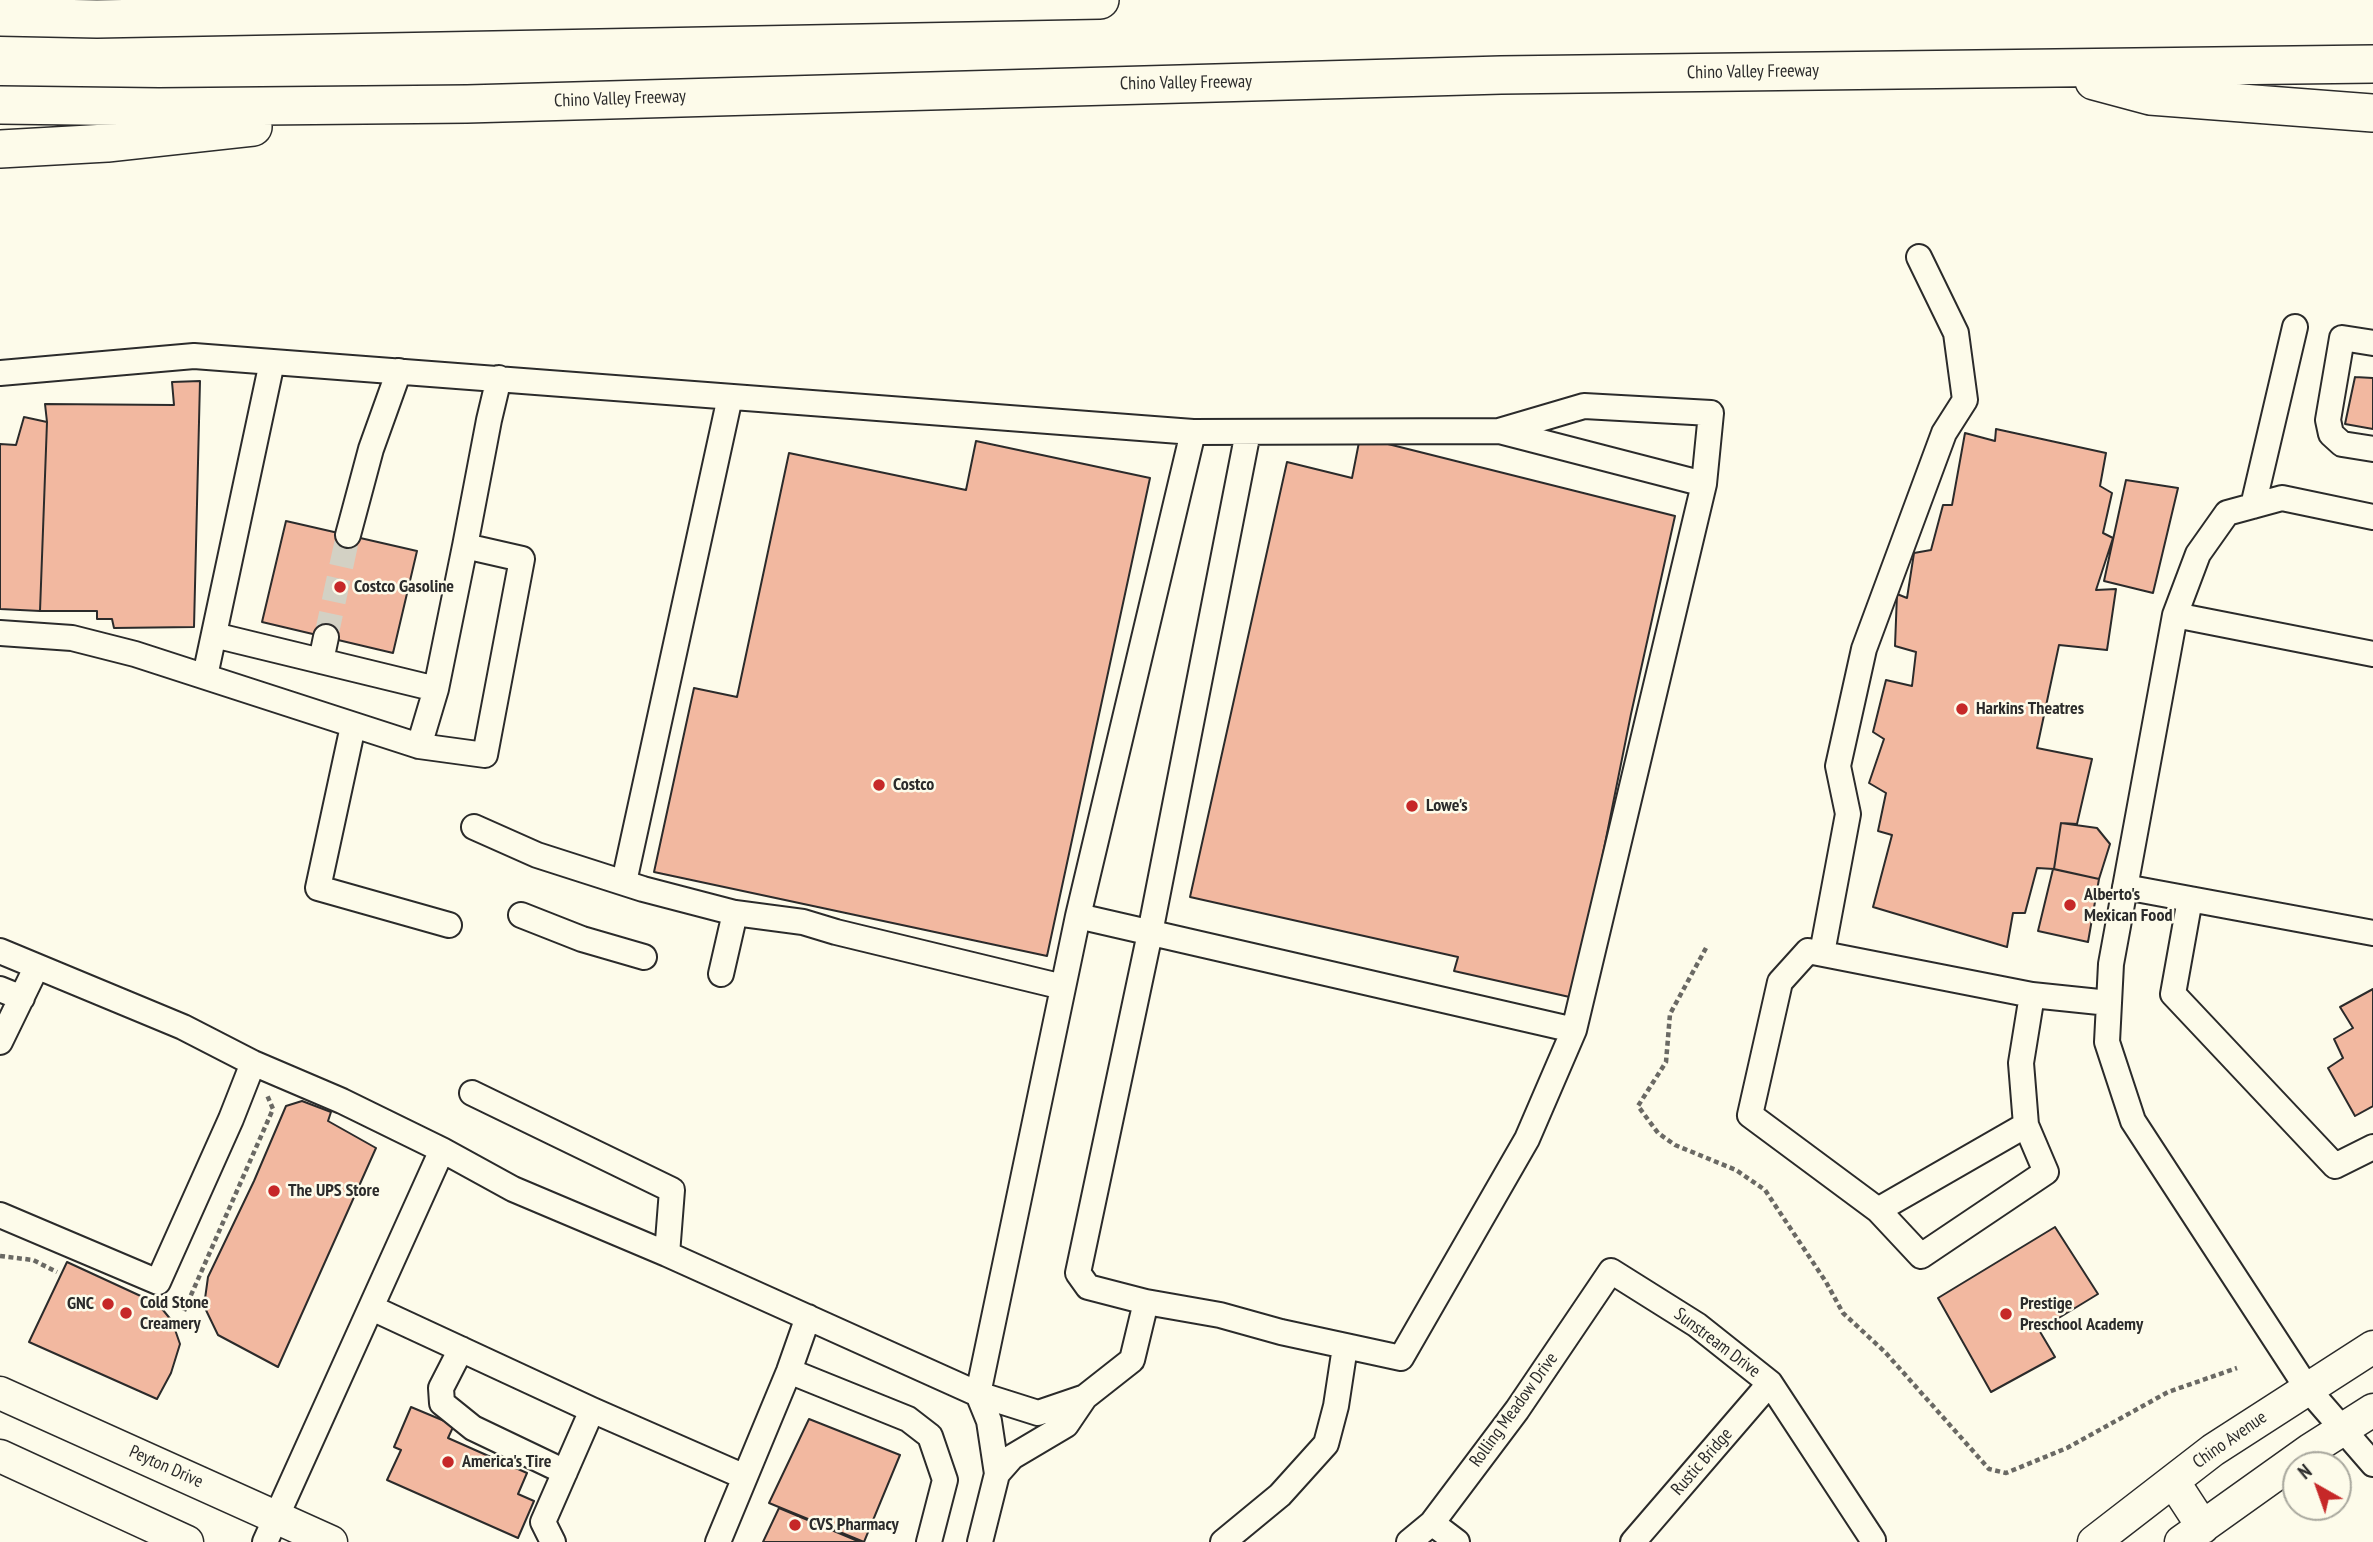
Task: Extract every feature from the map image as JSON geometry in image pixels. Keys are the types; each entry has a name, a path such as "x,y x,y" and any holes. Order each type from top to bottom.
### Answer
{"highway":[{"path":"326,0 439,11"},
{"path":"0,17 97,19 1100,0"},
{"name":"Chino Valley Freeway","path":"0,105 159,107 467,104 1501,75 2373,64"},
{"path":"2049,70 2150,96 2373,113"},
{"path":"0,149 107,143 467,104"}],"main road":[{"name":"Chino Avenue","path":"2094,1542 2213,1450 2373,1347"},
{"name":"Peyton Drive","path":"0,1393 270,1529 331,1542"},
{"path":"2173,1481 2199,1537 2342,1429 2373,1410"},
{"path":"0,1456 187,1542"}],"street":[{"path":"1822,953 1848,814 1838,766 1864,649 1944,433 1965,400 1956,332 1919,257"},
{"path":"2253,506 2295,327"},
{"path":"2373,343 2342,338 2328,420 2331,434 2342,444 2373,449"},
{"path":"0,373 194,356 1193,432 1499,431 1704,484"},
{"path":"205,676 272,362"},
{"path":"348,535 370,449 399,371"},
{"path":"419,746 436,689 499,378"},
{"path":"624,882 730,397"},
{"path":"1248,432 1150,933 1078,1273 1088,1287 1401,1358 1527,1139 1574,1030 1704,484 1711,413 1584,406 1499,431"},
{"path":"980,1542 997,1474 989,1421 978,1394 1078,916 1193,432"},
{"path":"2373,517 2282,498 2227,513 2198,554 2175,615 2111,964 2107,1042 2133,1122 2307,1388 2373,1464"},
{"path":"0,633 72,638 135,654 419,746 485,755 522,559 465,546"},
{"path":"2175,615 2373,654"},
{"path":"214,635 324,649 436,689"},
{"path":"353,726 318,888 449,926"},
{"path":"474,827 537,855 643,889 735,913 803,922 1063,987"},
{"path":"2125,887 2373,933"},
{"path":"2190,899 2173,994 2335,1166 2373,1147"},
{"path":"721,974 735,913"},
{"path":"521,915 582,939 644,957"},
{"path":"1078,916 1574,1030"},
{"path":"0,951 183,1027 253,1063 342,1101 442,1150 513,1189 667,1254 978,1394 1038,1413 1085,1397"},
{"path":"2032,995 2021,1063 2026,1125 2046,1172 1920,1256 1878,1210 1750,1115 1780,982 1808,951 2032,995 2109,1003"},
{"path":"0,1042 11,993 36,968"},
{"path":"0,1214 158,1282 231,1119 253,1063"},
{"path":"472,1093 672,1190 667,1254"},
{"path":"1878,1210 2026,1125"},
{"path":"270,1529 442,1150"},
{"name":"Sunstream Drive","path":"1611,1271 1697,1325 1770,1383 1873,1541"},
{"name":"Rolling Meadow Drive","path":"1409,1542 1432,1523 1517,1410 1611,1271"},
{"path":"997,1474 1012,1457 1066,1425 1085,1397 1132,1360 1146,1302"},
{"path":"372,1308 592,1410 745,1477"},
{"path":"719,1542 789,1371 808,1317"},
{"path":"1223,1542 1280,1494 1326,1444 1336,1406 1345,1347"},
{"path":"461,1349 441,1388 442,1403 474,1429 565,1472"},
{"path":"789,1371 908,1419 930,1436 944,1480 929,1542"},
{"name":"Rustic Bridge","path":"1633,1542 1770,1383"},
{"path":"553,1542 543,1522 592,1410"},
{"path":"1432,1523 1457,1542"}],"path":[{"path":"1706,948 1670,1014 1666,1062 1638,1106 1658,1133 1675,1145 1737,1170 1765,1189 1826,1282 1843,1313 1885,1352 1989,1469 2006,1473 2067,1448 2168,1392 2237,1368"},
{"path":"0,1256 33,1260 57,1272"}],"building":[{"path":"2355,377 2373,378 2373,429 2345,424"},
{"path":"200,381 194,627 114,628 112,619 97,619 97,611 40,611 47,422 45,404 174,405 172,382"},
{"path":"24,417 47,422 40,611 0,609 0,444 16,445"},
{"name":"Harkins Theatres","path":"1996,429 2106,453 2100,486 2112,493 2103,533 2113,538 2096,590 2116,589 2107,650 2059,645 2037,748 2092,759 2077,824 2061,823 2054,869 2037,868 2025,913 2013,913 2007,947 1873,907 1892,835 1878,831 1886,793 1869,783 1884,739 1873,732 1886,680 1912,686 1916,652 1895,646 1897,594 1907,598 1914,553 1931,550 1943,505 1952,505 1965,433 1995,441"},
{"name":"Lowe's","path":"1360,437 1675,516 1631,714 1574,998 1454,971 1458,957 1190,897 1287,462 1352,478"},
{"name":"Costco","path":"976,441 1150,478 1047,956 654,872 694,688 737,697 789,453 966,490"},
{"path":"2126,480 2178,488 2153,593 2104,581"},
{"name":"Costco Gasoline","path":"286,521 417,551 393,653 262,622"},
{"path":"2061,823 2097,828 2110,844 2099,879 2054,869"},
{"name":"Alberto's Mexican Food","path":"2053,869 2099,879 2088,942 2038,931"},
{"path":"2373,989 2373,1106 2355,1116 2328,1068 2343,1058 2334,1039 2353,1028 2340,1007"},
{"path":"302,1101 331,1112 328,1121 376,1148 278,1367 218,1335 204,1306 208,1277 286,1106"},
{"name":"Prestige Preschool Academy","path":"2055,1227 2098,1294 2039,1330 2055,1357 1991,1392 1938,1298"},
{"path":"67,1262 158,1304 172,1321 180,1344 171,1373 157,1399 29,1342"},
{"name":"America's Tire","path":"411,1407 454,1425 448,1438 527,1473 518,1494 534,1501 518,1538 387,1480 401,1450 394,1447"},
{"path":"809,1419 900,1455 864,1542 769,1503"},
{"name":"CVS Pharmacy","path":"779,1508 860,1542 763,1542"}],"tunnel":[{"path":"326,637 348,535"}],"place":[{"name":"Costco Gasoline","path":"340,587"},
{"name":"Harkins Theatres","path":"1962,709"},
{"name":"Costco","path":"879,785"},
{"name":"Lowe's","path":"1412,806"},
{"name":"Alberto's Mexican Food","path":"2070,905"},
{"name":"The UPS Store","path":"274,1191"},
{"name":"GNC","path":"108,1304"},
{"name":"Cold Stone Creamery","path":"126,1313"},
{"name":"Prestige Preschool Academy","path":"2006,1314"},
{"name":"America's Tire","path":"448,1462"},
{"name":"CVS Pharmacy","path":"795,1525"}]}
